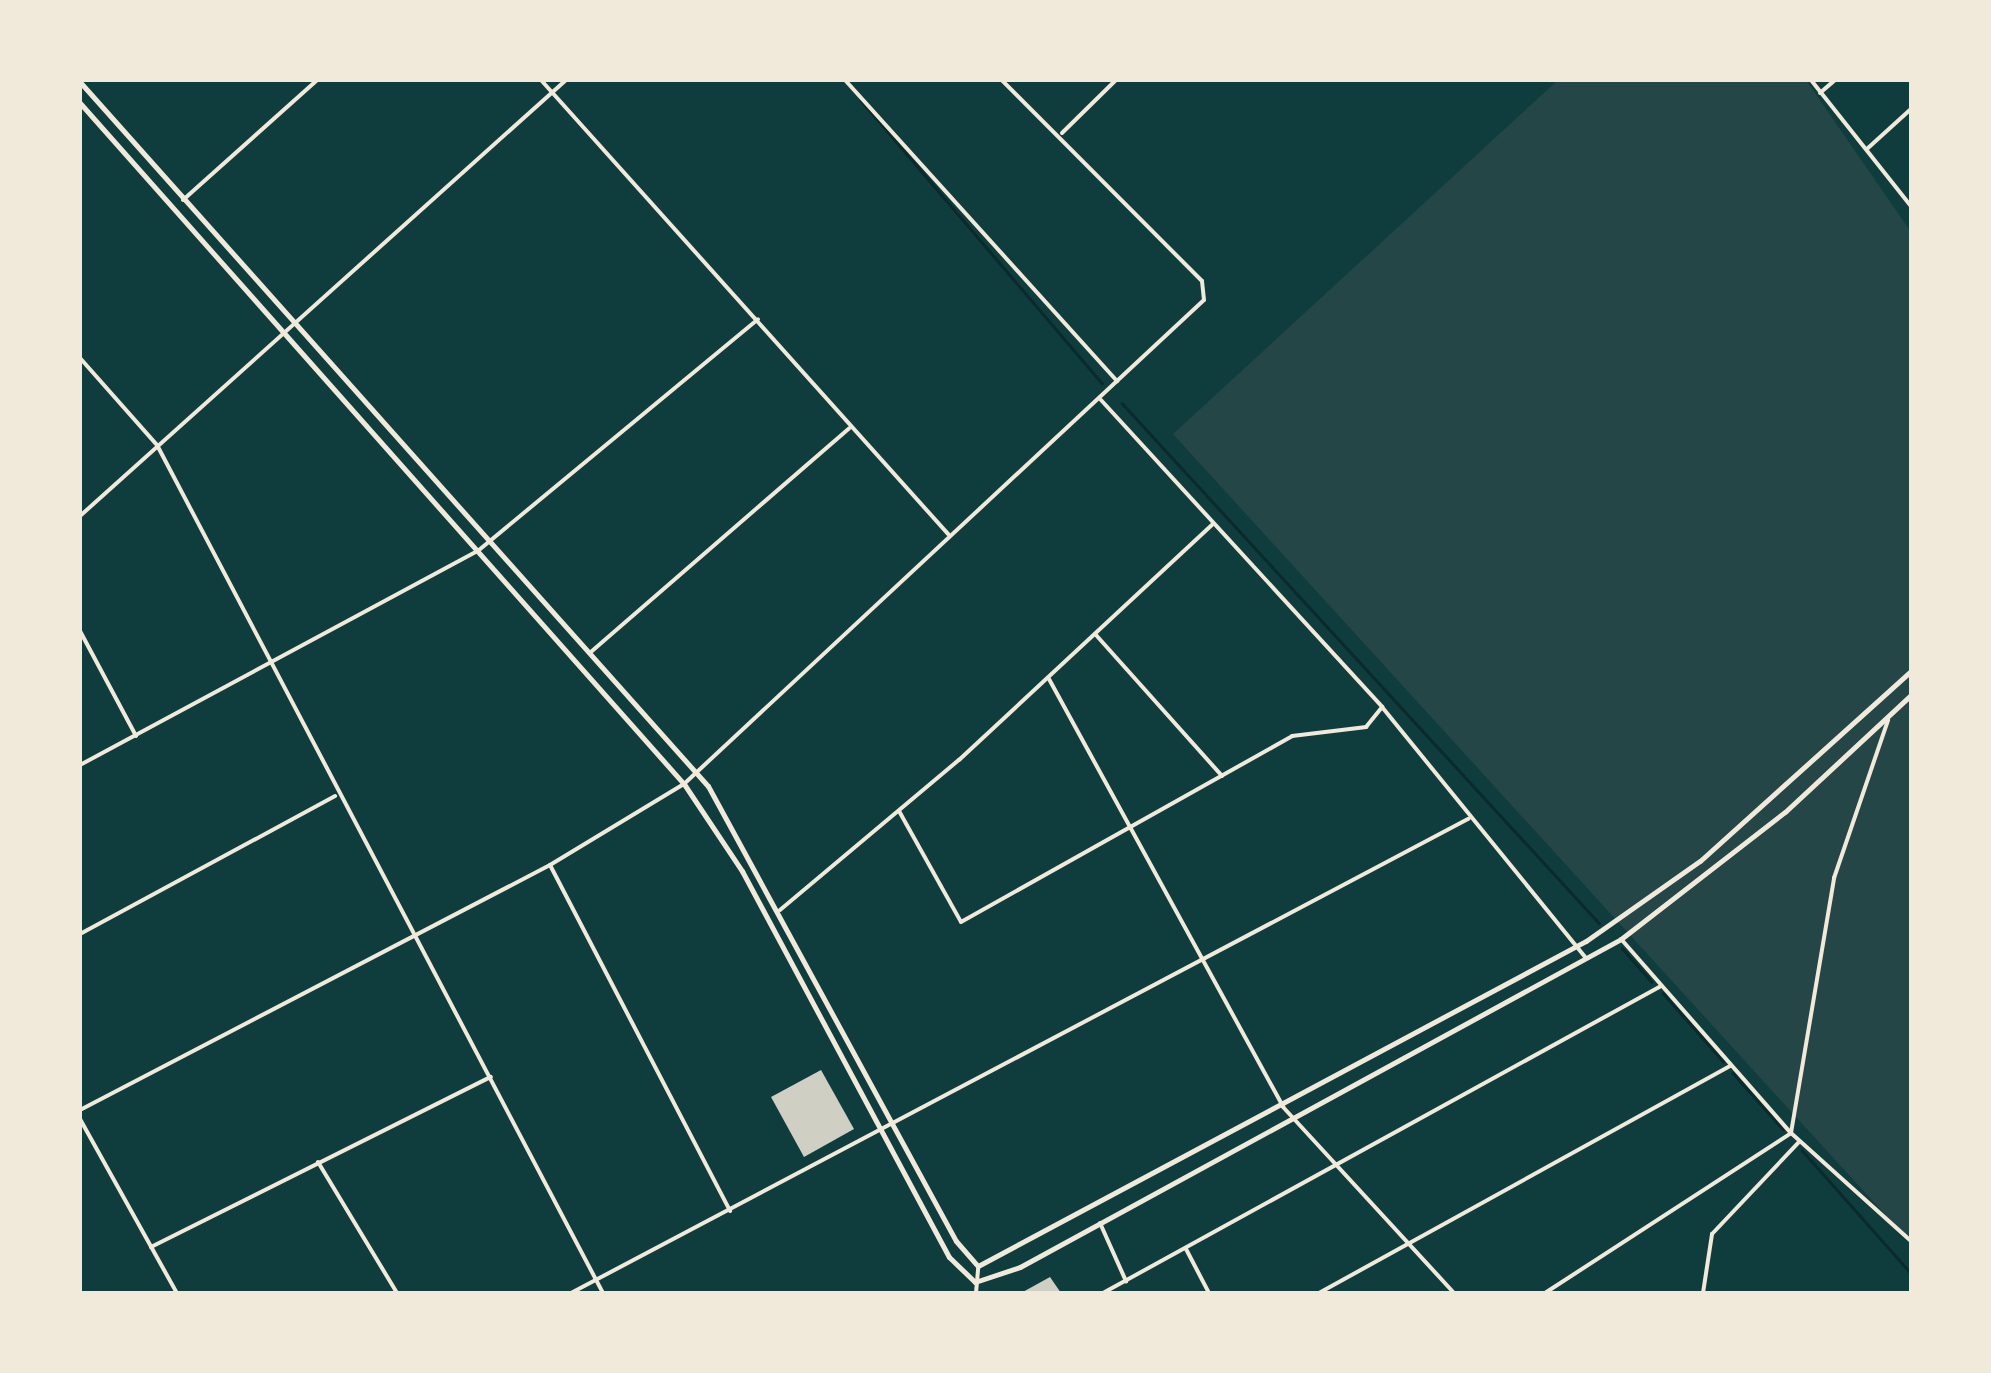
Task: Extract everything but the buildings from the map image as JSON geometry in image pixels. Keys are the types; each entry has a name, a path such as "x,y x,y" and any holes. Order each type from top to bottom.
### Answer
{"street":[{"path":"183,200 318,80"},
{"path":"541,80 950,536"},
{"path":"80,516 566,80"},
{"path":"846,80 1118,383"},
{"path":"80,1110 415,938 550,865 684,784 694,770 1101,400 1206,291 1060,134 1002,80"},
{"path":"1060,134 1116,80"},
{"path":"1521,80 1533,80"},
{"path":"1811,80 1818,94 1868,148 1911,206"},
{"path":"1818,94 1835,80"},
{"path":"80,82 592,651 694,770 780,910 896,1127 978,1266 975,1293"},
{"path":"80,103 684,784 742,871 948,1256 976,1282"},
{"path":"1868,148 1911,109"},
{"path":"80,765 479,550 758,319"},
{"path":"80,358 158,445 334,796 492,1076 602,1293"},
{"path":"1101,400 1382,706 1468,819 1586,958"},
{"path":"592,651 850,428"},
{"path":"780,910 1049,679 1214,524"},
{"path":"80,631 136,736"},
{"path":"1096,635 1222,776"},
{"path":"978,1266 1283,1107 1576,946 1700,861 1911,670"},
{"path":"1049,679 1283,1107 1454,1293"},
{"path":"976,1282 1100,1223 1621,939 1785,812 1911,696"},
{"path":"899,811 960,922 1306,730 1366,727 1382,706"},
{"path":"1545,1293 1791,1133 1834,878 1888,716"},
{"path":"80,934 334,796"},
{"path":"571,1293 896,1127 1468,819"},
{"path":"550,865 730,1211"},
{"path":"1621,939 1791,1133 1911,1241"},
{"path":"1102,1293 1336,1168 1661,986"},
{"path":"1320,1293 1730,1066"},
{"path":"151,1246 492,1076"},
{"path":"80,1119 177,1293"},
{"path":"1703,1293 1712,1234 1800,1141"},
{"path":"318,1162 396,1293"},
{"path":"1100,1223 1126,1281"},
{"path":"1186,1250 1209,1293"}],"shaded area":[{"path":"1558,80 1806,80 1911,232 1911,1243 1173,434"}],"waterway":[{"path":"861,100 1102,383"},
{"path":"1122,403 1599,923"},
{"path":"1622,948 1652,982"},
{"path":"1663,993 1723,1061"},
{"path":"1733,1073 1783,1129"},
{"path":"1802,1150 1911,1273"}]}
